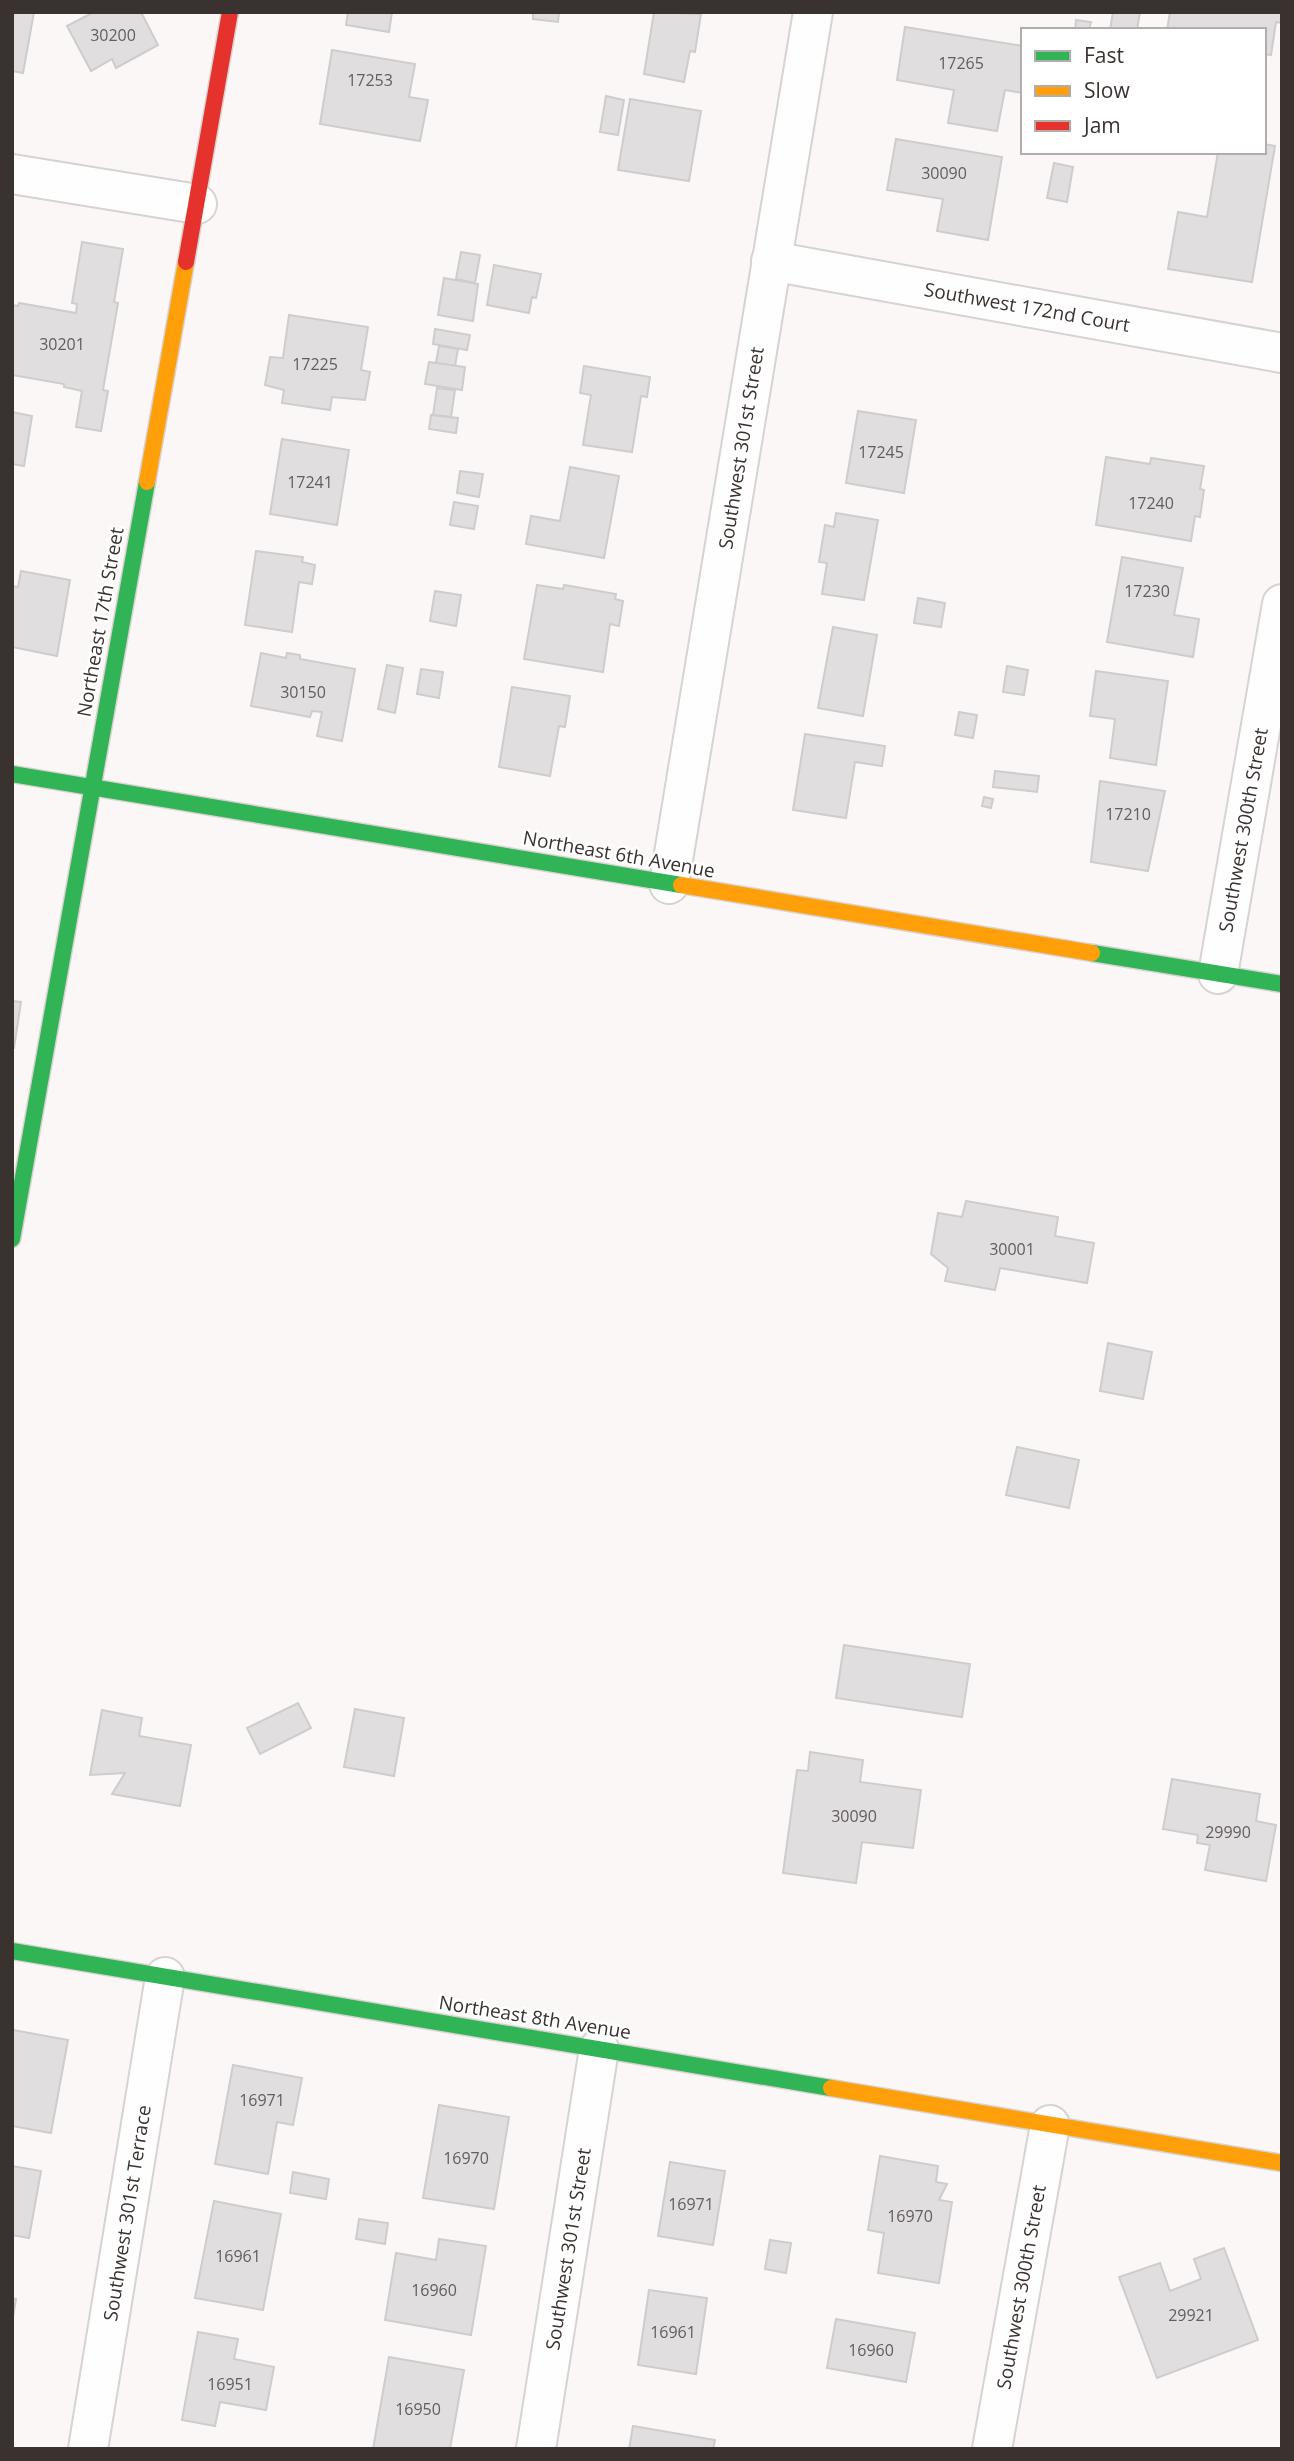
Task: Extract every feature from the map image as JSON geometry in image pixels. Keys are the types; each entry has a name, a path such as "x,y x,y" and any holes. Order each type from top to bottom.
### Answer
{"street":[{"name":"Northeast 17th Street","path":"12,1239 230,12"},
{"name":"Southwest 301st Street","path":"669,884 813,12"},
{"path":"12,174 197,204"},
{"name":"Southwest 172nd Court","path":"771,261 1282,353"},
{"name":"Southwest 300th Street","path":"1218,974 1282,604"},
{"name":"Northeast 6th Avenue","path":"12,774 1282,985"},
{"name":"Northeast 8th Avenue","path":"12,1951 1282,2163"},
{"name":"Southwest 301st Terrace","path":"88,2449 165,1977"},
{"name":"Southwest 301st Street","path":"536,2449 599,2049"},
{"name":"Southwest 300th Street","path":"992,2449 1051,2125"}],"building":[{"path":"12,12 34,12 23,73 12,71"},
{"path":"94,12 141,12 158,45 116,68 112,59 91,71 67,26"},
{"path":"348,12 392,12 389,32 346,25"},
{"path":"533,12 559,12 558,22 533,19"},
{"path":"654,12 701,14 695,52 690,51 684,82 644,74"},
{"path":"1113,12 1140,12 1137,28 1110,28"},
{"path":"1170,12 1282,12 1282,23 1276,22 1271,55 1266,54 1266,28 1167,28"},
{"path":"1076,20 1091,22 1090,28 1075,28"},
{"path":"905,27 1021,46 1021,93 1005,90 997,131 948,123 954,90 897,80"},
{"path":"332,50 415,64 409,97 428,100 420,141 320,124"},
{"path":"606,96 624,100 618,135 600,132"},
{"path":"630,99 701,111 689,181 618,170"},
{"path":"896,139 1002,157 988,240 937,231 943,199 887,190"},
{"path":"1266,144 1275,146 1252,282 1168,269 1178,212 1207,217 1218,154 1266,154"},
{"path":"1054,163 1073,167 1067,202 1047,198"},
{"path":"82,242 123,249 114,302 118,303 103,390 108,391 101,431 76,427 82,391 64,387 64,384 12,375 12,305 18,306 19,303 76,313 77,304 72,303"},
{"path":"461,252 480,255 475,283 456,279"},
{"path":"494,265 541,274 536,298 532,297 529,313 487,305"},
{"path":"444,278 478,284 473,321 438,315"},
{"path":"289,315 368,327 361,370 370,372 365,400 332,397 330,410 282,403 284,390 265,385 270,357 283,358"},
{"path":"435,329 470,335 467,350 433,344"},
{"path":"439,346 458,349 455,366 436,363"},
{"path":"429,362 465,367 462,390 425,384"},
{"path":"584,366 650,377 647,397 641,396 632,452 583,445 591,395 580,393"},
{"path":"437,388 455,390 451,417 433,415"},
{"path":"858,411 916,420 904,493 846,483"},
{"path":"12,412 32,416 24,466 12,464"},
{"path":"431,415 458,418 456,433 429,429"},
{"path":"282,439 349,450 337,525 270,514"},
{"path":"1106,457 1150,464 1151,458 1204,466 1200,489 1204,490 1200,517 1195,516 1191,541 1096,525"},
{"path":"570,467 619,476 604,558 526,544 531,516 560,521"},
{"path":"460,471 483,474 479,497 457,493"},
{"path":"454,502 478,506 474,529 450,525"},
{"path":"836,513 878,520 864,600 822,594 827,563 819,562 825,525 834,527"},
{"path":"256,551 303,557 302,562 315,565 312,584 299,582 292,632 245,625"},
{"path":"1122,557 1183,568 1174,615 1199,619 1193,657 1107,642"},
{"path":"21,571 70,580 57,656 12,647 12,586 18,587"},
{"path":"537,585 563,589 564,585 616,594 615,599 623,601 619,626 610,624 603,672 524,659"},
{"path":"435,591 461,595 456,626 430,621"},
{"path":"918,598 945,603 941,627 914,623"},
{"path":"833,627 877,635 863,716 818,708"},
{"path":"261,653 286,658 287,653 300,655 300,659 355,669 342,741 317,736 322,712 312,711 310,717 251,706"},
{"path":"387,665 403,668 395,713 378,709"},
{"path":"1007,666 1028,670 1024,695 1003,692"},
{"path":"421,669 443,672 439,698 417,694"},
{"path":"1096,671 1168,681 1156,765 1110,758 1115,719 1090,716"},
{"path":"512,687 570,696 565,727 559,726 550,776 499,767"},
{"path":"959,712 977,715 973,738 955,735"},
{"path":"805,734 885,746 882,766 855,762 846,818 793,810"},
{"path":"995,771 1039,776 1037,792 993,787"},
{"path":"1100,781 1165,791 1148,871 1091,862"},
{"path":"984,797 993,799 991,808 982,806"},
{"path":"12,1001 21,1002 14,1048 12,1048"},
{"path":"966,1201 1058,1217 1055,1236 1094,1243 1087,1283 1000,1268 995,1290 945,1281 948,1268 931,1254 938,1213 962,1217"},
{"path":"1108,1343 1152,1352 1143,1399 1100,1391"},
{"path":"1017,1447 1079,1460 1069,1508 1006,1495"},
{"path":"844,1645 970,1664 962,1717 836,1698"},
{"path":"298,1703 311,1728 260,1754 247,1728"},
{"path":"355,1709 404,1718 394,1776 344,1767"},
{"path":"102,1710 142,1718 139,1736 191,1745 180,1806 112,1794 125,1773 90,1775"},
{"path":"810,1752 863,1760 860,1782 921,1790 913,1848 862,1842 856,1883 783,1873 797,1770 808,1771"},
{"path":"1172,1779 1260,1794 1256,1821 1276,1825 1266,1881 1205,1870 1210,1845 1197,1843 1198,1835 1163,1829"},
{"path":"13,2030 68,2040 51,2133 12,2126"},
{"path":"233,2065 302,2078 293,2125 277,2122 268,2174 215,2164"},
{"path":"439,2105 509,2117 494,2209 423,2198"},
{"path":"880,2156 938,2166 936,2182 947,2184 939,2200 952,2202 939,2283 878,2273 884,2233 868,2230"},
{"path":"670,2162 725,2171 713,2245 658,2236"},
{"path":"12,2166 41,2171 29,2238 12,2235"},
{"path":"293,2172 329,2179 326,2199 290,2193"},
{"path":"214,2201 281,2214 263,2310 195,2298"},
{"path":"359,2219 388,2223 385,2244 356,2239"},
{"path":"439,2239 486,2246 471,2335 385,2320 396,2253 436,2260"},
{"path":"770,2240 791,2243 786,2273 765,2269"},
{"path":"1224,2248 1258,2340 1157,2378 1119,2277 1160,2263 1170,2291 1201,2279 1194,2259"},
{"path":"649,2290 707,2298 696,2374 638,2365"},
{"path":"12,2298 16,2299 12,2323"},
{"path":"836,2319 915,2333 906,2382 827,2368"},
{"path":"198,2332 238,2339 234,2359 274,2367 266,2410 220,2402 215,2426 182,2420"},
{"path":"389,2357 464,2370 450,2449 373,2449"},
{"path":"633,2426 715,2440 713,2449 629,2449"}],"traffic: fast":[{"path":"12,1239 147,482"},
{"path":"12,774 681,885"},
{"path":"1092,953 1282,984"},
{"path":"12,1951 831,2088"}],"traffic: slow":[{"path":"147,482 186,262"},
{"path":"681,885 1092,953"},
{"path":"831,2088 1282,2163"}],"traffic: jam":[{"path":"186,262 230,12"}]}
